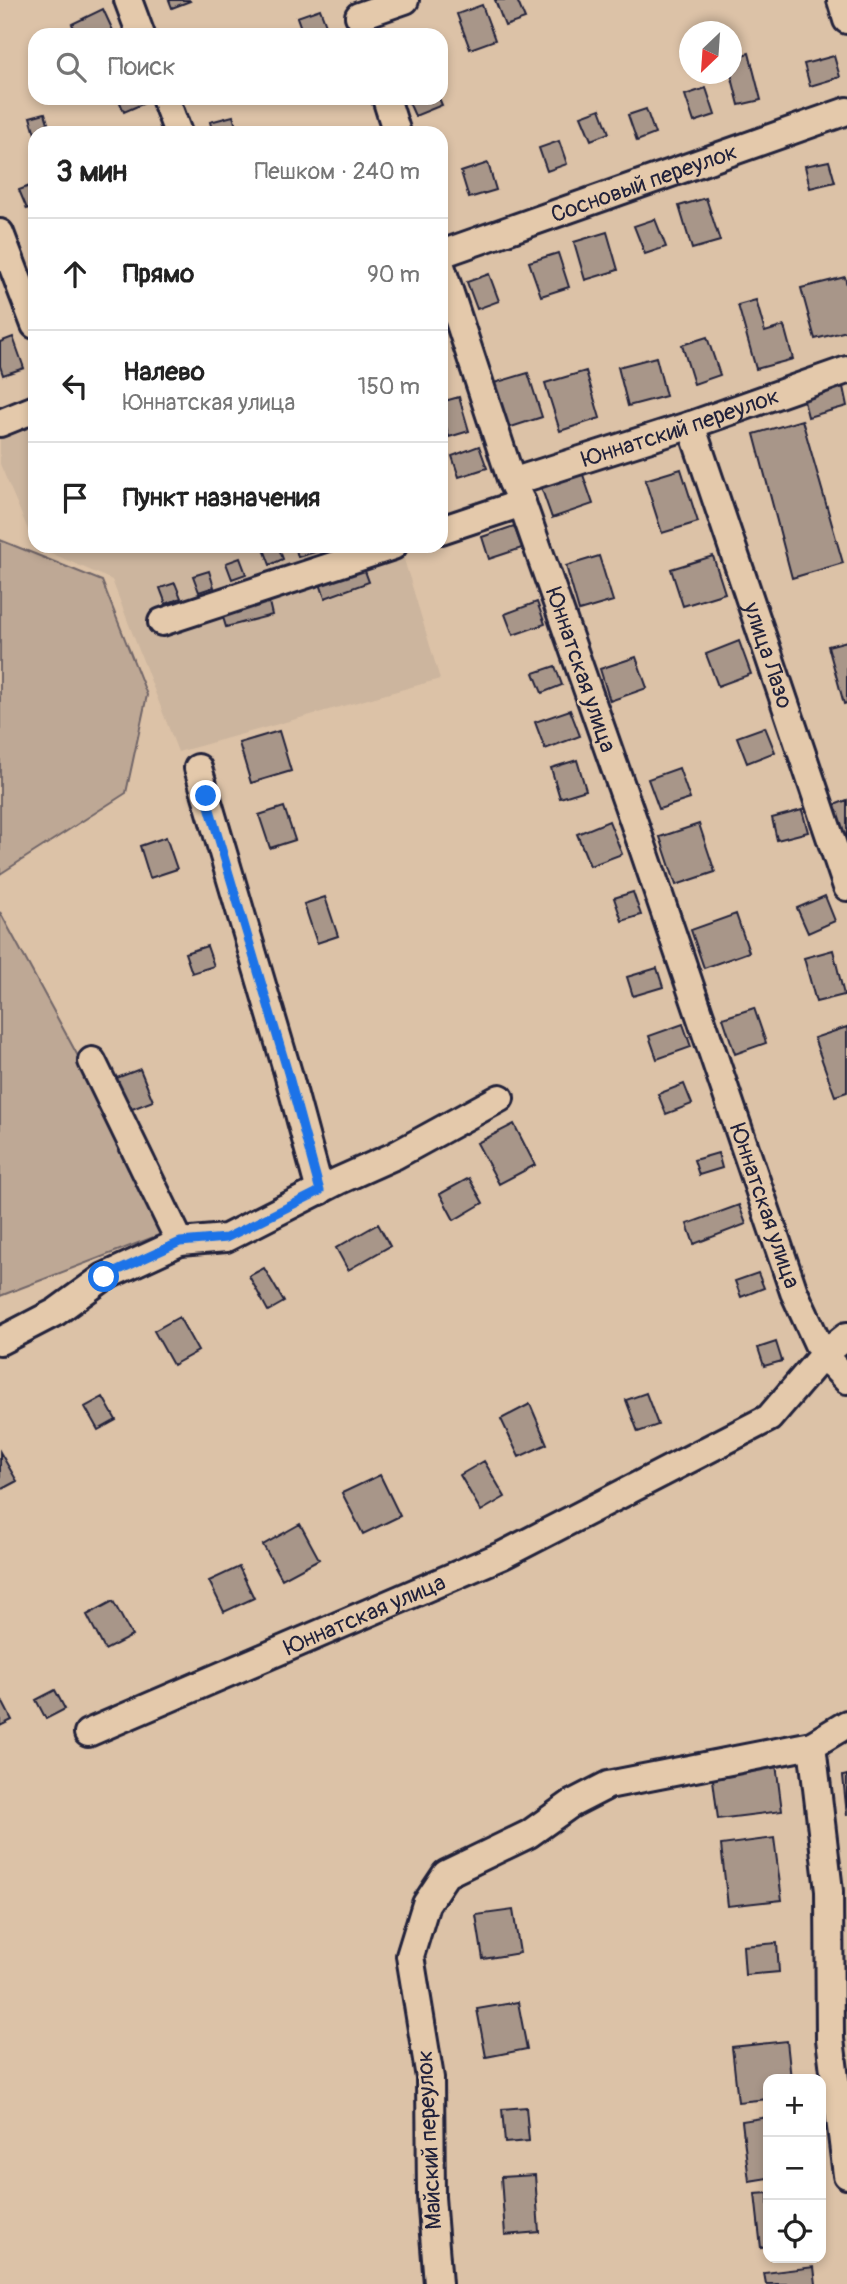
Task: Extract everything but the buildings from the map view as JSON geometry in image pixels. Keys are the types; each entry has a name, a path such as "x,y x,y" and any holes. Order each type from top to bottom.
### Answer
{"street":[{"path":"128,0 138,28"},
{"path":"359,17 405,0"},
{"path":"841,0 847,20"},
{"path":"168,105 175,126"},
{"path":"388,105 395,126"},
{"name":"Сосновый переулок","path":"448,252 847,111"},
{"path":"0,233 28,307"},
{"name":"Юннатская улица","path":"88,1733 503,1555 769,1418 823,1355 794,1292 448,287"},
{"name":"Юннатский переулок","path":"448,527 517,493 691,425 847,370"},
{"path":"0,423 28,412"},
{"name":"улица Лазо","path":"691,425 847,887"},
{"path":"162,622 372,553"},
{"path":"198,768 320,1191"},
{"path":"92,1061 180,1242"},
{"path":"0,1341 56,1312 104,1277 180,1242 226,1238 394,1156 500,1098"},
{"path":"847,1336 823,1355 847,1380"},
{"path":"847,1724 811,1745 829,1891 830,2039 847,2175"},
{"name":"Майский переулок","path":"439,2284 431,2197 430,2078 410,1955 426,1904 446,1874 529,1834 571,1804 608,1785 811,1745"}],"shaded area":[{"path":"28,430 28,530 0,464 0,439"},
{"path":"0,540 102,581 147,695 126,793 0,874"},
{"path":"51,553 402,553 440,679 178,752 112,580"},
{"path":"0,912 172,1230 0,1296"}],"route":[{"path":"104,1277 180,1242 226,1238 320,1191 206,796"}]}
